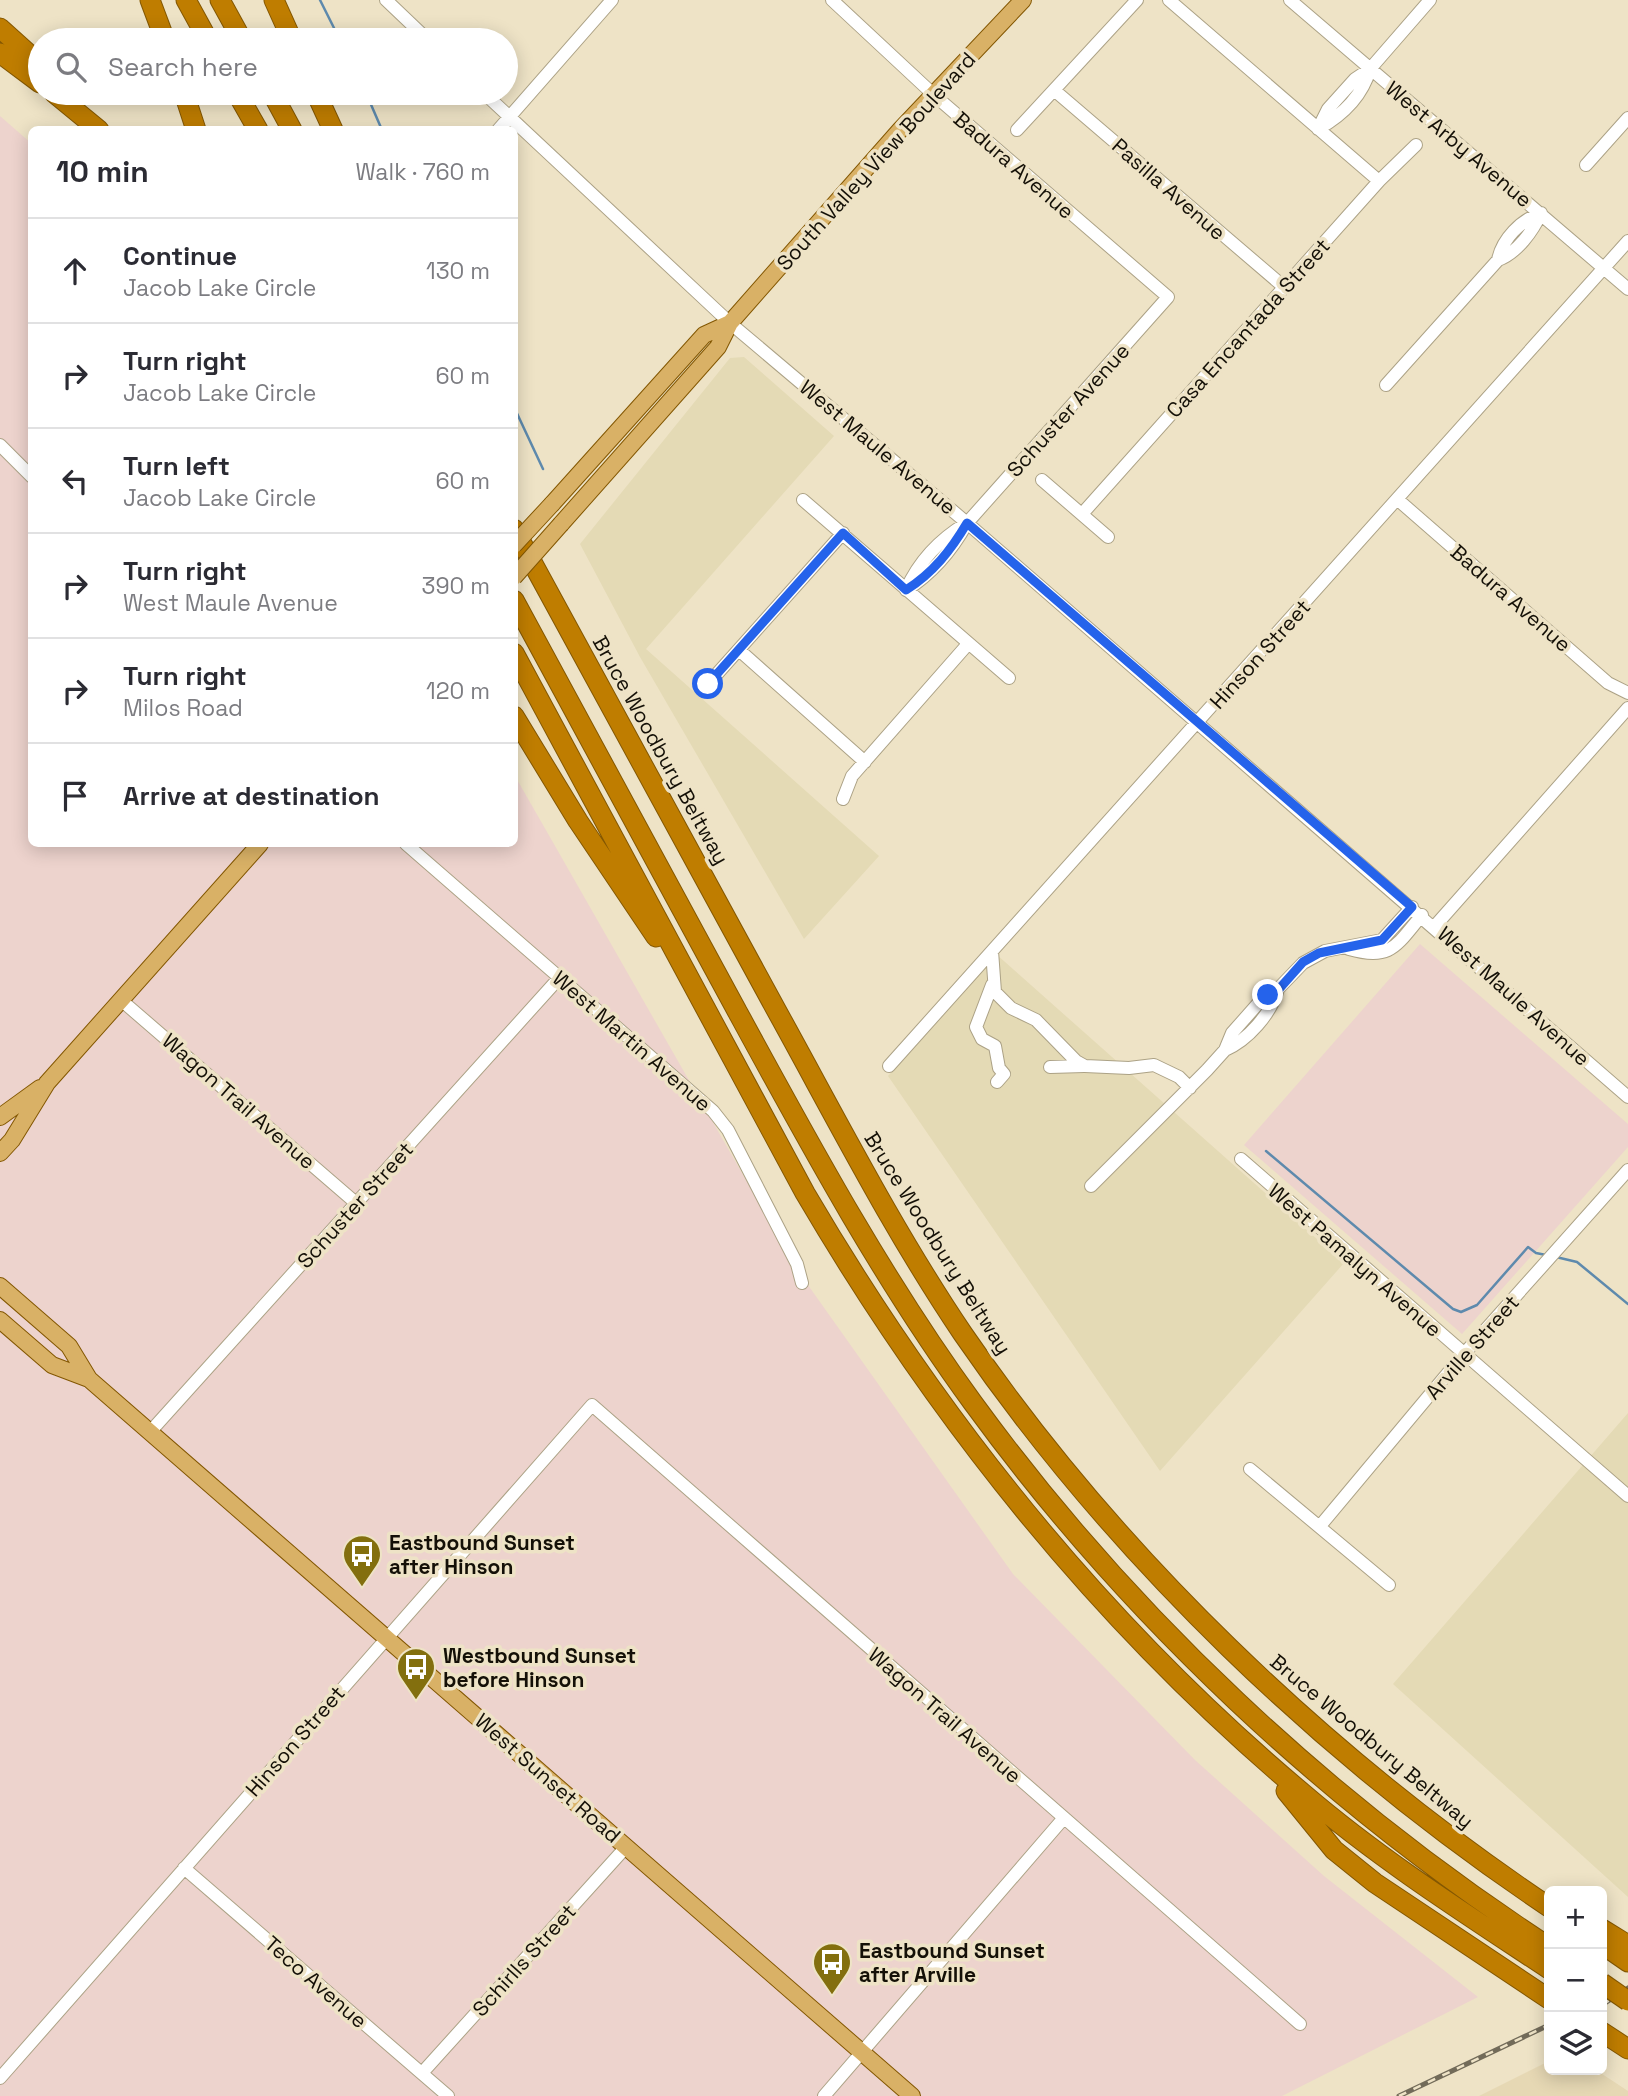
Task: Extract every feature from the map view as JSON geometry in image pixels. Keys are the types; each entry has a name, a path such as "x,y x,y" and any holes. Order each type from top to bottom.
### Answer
{"highway":[{"path":"150,0 160,28"},
{"path":"186,0 201,28"},
{"path":"220,0 235,28"},
{"path":"274,0 287,28"},
{"path":"0,28 28,53"},
{"path":"0,53 28,74"},
{"path":"69,105 94,126"},
{"path":"87,105 110,126"},
{"path":"188,105 195,126"},
{"path":"244,105 256,126"},
{"path":"278,105 290,126"},
{"path":"322,105 331,126"},
{"name":"Bruce Woodbury Beltway","path":"518,536 872,1185 963,1334 1052,1452 1204,1624 1300,1714 1429,1821 1544,1902"},
{"path":"518,607 832,1186 973,1403 1097,1556 1246,1710 1309,1766 1447,1878 1544,1944"},
{"path":"518,660 845,1261 960,1428 1067,1562 1149,1651 1249,1745 1348,1829 1544,1966"},
{"path":"518,723 578,821 719,1030"},
{"path":"1249,1745 1334,1850 1375,1883 1544,1996"},
{"path":"1607,1986 1628,2001"},
{"path":"1607,2001 1628,2012"},
{"path":"1607,2035 1628,2049"}],"main road":[{"name":"South Valley View Boulevard","path":"518,572 718,347 730,323 1023,0"},
{"name":"South Valley View Boulevard","path":"518,541 704,335 730,323"},
{"path":"0,1153 12,1140 47,1083 257,847"},
{"path":"0,1117 47,1083"},
{"name":"West Sunset Road","path":"0,1286 69,1346 89,1379 912,2096"},
{"name":"West Sunset Road","path":"0,1320 52,1365 89,1379"}],"street":[{"path":"386,0 415,28"},
{"path":"502,126 612,0"},
{"name":"Badura Avenue","path":"832,0 934,95 1168,298"},
{"path":"1017,131 1137,0"},
{"path":"1169,0 1379,181"},
{"name":"West Arby Avenue","path":"1290,0 1628,289"},
{"path":"1318,129 1339,118 1365,87 1370,69 1430,0"},
{"name":"Pasilla Avenue","path":"1054,90 1284,287"},
{"name":"West Maule Avenue","path":"497,105 730,323 1435,926 1628,1097"},
{"path":"1586,165 1627,122"},
{"name":"Casa Encantada Street","path":"1082,514 1379,181 1416,145"},
{"path":"1386,385 1498,260 1500,248 1526,218 1541,213"},
{"name":"Hinson Street","path":"889,1066 1628,241"},
{"name":"Schuster Avenue","path":"906,590 925,579 954,545 967,523 1168,298"},
{"path":"0,445 28,473"},
{"path":"1042,480 1108,537"},
{"name":"Badura Avenue","path":"1397,499 1608,683 1628,693"},
{"path":"803,500 1009,678"},
{"path":"708,684 843,533"},
{"path":"842,799 847,785 865,762 968,644"},
{"path":"739,650 865,762"},
{"path":"1435,926 1628,708"},
{"name":"West Martin Avenue","path":"409,847 713,1111 728,1130 797,1264 802,1283"},
{"path":"1091,1186 1225,1050 1239,1044 1272,1007 1279,989 1308,959 1325,951 1382,940 1417,911"},
{"path":"992,951 993,981 990,998 976,1027 982,1039 995,1046 999,1068 1004,1074 997,1082"},
{"name":"Schuster Street","path":"150,1432 560,977"},
{"path":"993,981 1000,998 1019,1013 1036,1020 1076,1061 1085,1066"},
{"name":"Wagon Trail Avenue","path":"121,1000 356,1203"},
{"path":"1050,1066 1114,1068 1154,1065 1171,1072 1189,1088"},
{"name":"West Pamalyn Avenue","path":"1241,1159 1628,1496"},
{"name":"Arville Street","path":"1320,1526 1463,1355 1628,1170"},
{"name":"Hinson Street","path":"0,2078 592,1405"},
{"name":"Wagon Trail Avenue","path":"592,1405 1300,2024"},
{"path":"1250,1469 1389,1585"},
{"path":"824,2096 1063,1819"},
{"name":"Schirlls Street","path":"422,2073 626,1847"},
{"name":"Teco Avenue","path":"184,1868 448,2096"}],"shaded area":[{"path":"0,116 28,140 28,847 518,847 518,781 798,1271 1013,1574 1195,1760 1324,1876 1478,1997 1282,2096 0,2096"},
{"path":"1420,944 1628,1124 1628,1147 1462,1334 1244,1145"},
{"path":"1544,2064 1544,2075 1604,2075 1628,2091 1628,2096 1479,2096"}],"sand":[{"path":"744,357 834,436 646,649 879,856 804,939 640,657 580,544 730,358"},
{"path":"996,954 1344,1263 1160,1471 888,1076"},
{"path":"1628,1413 1628,1897 1393,1684"}],"waterway":[{"path":"320,0 334,28"},
{"path":"371,105 380,126"},
{"path":"518,416 543,469"},
{"path":"1266,1151 1453,1309 1461,1312 1477,1305 1528,1247 1536,1253 1546,1255"},
{"path":"1556,1257 1577,1262 1628,1304"}],"railway":[{"path":"1607,2002 1628,1988"},
{"path":"1399,2096 1544,2027"}],"place":[{"name":"Eastbound Sunset after Hinson","path":"362,1588"},
{"name":"Westbound Sunset before Hinson","path":"416,1701"},
{"name":"Eastbound Sunset after Arville","path":"832,1996"}],"route":[{"path":"708,684 843,533 906,590 925,579 954,545 967,523 1412,907 1382,940 1319,953 1303,962 1279,989 1268,995"}]}
